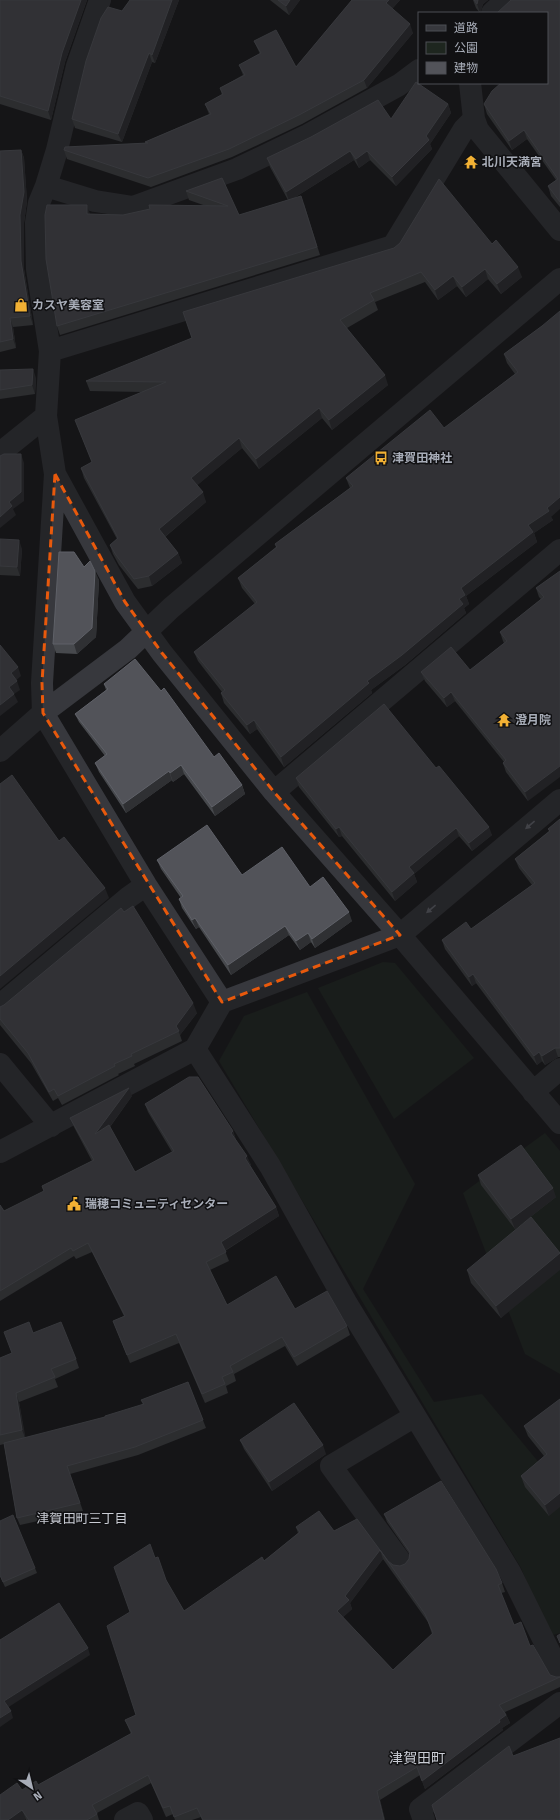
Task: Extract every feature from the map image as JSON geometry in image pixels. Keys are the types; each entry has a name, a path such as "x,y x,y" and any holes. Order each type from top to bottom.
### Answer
{"street":[{"path":"100,0 77,66 57,150 46,186 39,202 36,223 37,269 50,351 46,416 55,474 42,683 43,714 146,885 222,1002"},
{"path":"493,12 506,0"},
{"path":"46,186 94,201 133,207 237,169 399,85 418,71"},
{"path":"470,84 474,119 478,130 560,230"},
{"path":"50,351 393,246 464,129 474,119"},
{"path":"0,752 43,714 128,649 171,608 560,279"},
{"path":"0,453 46,416"},
{"path":"55,474 124,602 146,632 274,792 400,935 560,1123"},
{"path":"274,792 560,550"},
{"path":"0,1152 195,1049 222,1002 400,935 560,800"},
{"path":"0,1005 129,897 146,885"},
{"path":"195,1049 270,1166 347,1304 510,1572 560,1673"},
{"path":"0,1064 51,1126"},
{"path":"533,1092 560,1070"},
{"path":"401,1562 331,1466 415,1416"},
{"path":"424,1820 420,1809 560,1703"},
{"path":"125,1820 138,1813 142,1820"}],"highlighted area":[{"path":"55,474 125,602 162,653 274,792 400,935 222,1002 43,713 42,683"}],"green space":[{"path":"383,962 395,963 474,1058 394,1119 318,988"},
{"path":"307,992 415,1184 363,1289 434,1402 482,1394 560,1488 560,1633 549,1636 521,1568 219,1061 244,1016"},
{"path":"545,1133 560,1151 560,1374 525,1354 463,1193"}],"building":[{"path":"0,0 81,0 62,53 48,111 0,96"},
{"path":"130,0 172,0 152,55 149,53 118,134 72,119 86,61 101,18 108,7 122,11"},
{"path":"278,0 290,0 286,6"},
{"path":"352,0 389,0 386,3 410,24 364,80 299,115 229,149 148,178 64,150 65,147 148,143 145,142 211,114 205,104 223,94 220,88 245,75 239,65 261,53 254,41 276,30 296,67"},
{"path":"511,0 560,0 560,202 548,186 558,179 524,130 509,141 484,104 492,91 500,84 548,84 548,12 498,12"},
{"path":"416,82 448,104 426,136 429,140 392,177 367,151 356,159 350,151 286,192 267,158 311,137 378,100 391,119"},
{"path":"21,150 24,192 20,215 21,261 30,316 10,318 13,339 0,342 0,151"},
{"path":"222,178 239,215 301,196 317,247 57,326 46,259 45,215 47,205 87,205 87,214 123,215 150,209 149,205 228,206 186,191"},
{"path":"439,179 492,244 496,240 518,267 497,284 485,269 462,287 453,276 435,290 421,272 370,293 374,300 340,320 385,375 329,420 319,408 256,459 239,438 191,478 203,492 159,529 178,553 149,576 134,579 110,545 118,538 81,468 92,462 75,420 166,382 86,381 192,338 183,312 394,248 400,243"},
{"path":"560,311 560,497 547,508 549,511 528,525 533,532 461,588 465,595 459,599 463,604 402,655 367,681 369,683 281,757 254,720 247,725 221,693 225,690 194,652 257,602 238,578 277,547 275,544 353,486 346,478 430,410 444,428 518,372 504,354"},
{"path":"33,369 32,385 0,390 0,370"},
{"path":"4,454 21,454 21,492 9,502 12,506 0,517 0,456"},
{"path":"0,539 19,540 17,567 0,566"},
{"path":"59,552 74,552 84,567 90,561 95,571 92,628 74,644 53,644"},
{"path":"560,571 560,766 525,792 503,763 506,760 451,692 444,698 421,672 451,647 470,670 507,641 500,632 544,597 536,588"},
{"path":"0,645 18,667 11,673 17,681 9,687 14,694 0,705"},
{"path":"135,659 161,691 164,688 214,757 219,753 242,785 212,807 181,765 170,773 169,771 123,804 95,763 107,754 75,714 108,689 104,684"},
{"path":"384,704 436,768 439,766 489,827 469,843 456,828 409,867 414,873 392,892 339,827 336,829 296,778"},
{"path":"12,775 59,841 64,837 105,888 0,976 0,784"},
{"path":"560,819 560,1048 555,1048 542,1056 539,1052 534,1056 473,974 469,977 442,940 466,922 471,929 535,883 515,859 550,831 548,829"},
{"path":"207,825 242,875 282,847 310,887 323,877 349,912 312,939 308,933 296,941 285,926 228,965 195,918 192,920 179,899 183,896 157,860"},
{"path":"133,906 193,1003 176,1026 179,1031 131,1054 132,1056 114,1064 115,1066 58,1096 54,1089 49,1092 28,1053 0,1019 0,1007 121,908 124,912"},
{"path":"189,1077 198,1077 233,1131 231,1133 247,1156 245,1158 276,1207 221,1242 226,1252 206,1262 227,1305 276,1276 295,1309 327,1291 347,1326 294,1357 282,1337 230,1366 233,1372 222,1377 225,1384 202,1394 176,1334 127,1355 113,1321 125,1316 88,1243 73,1251 71,1248 0,1291 0,1205 4,1211 44,1191 42,1186 94,1160 70,1118 129,1088 95,1134 109,1125 135,1172 174,1151 145,1104"},
{"path":"521,1145 553,1188 511,1219 478,1175"},
{"path":"531,1217 560,1253 496,1306 467,1270"},
{"path":"29,1322 33,1333 61,1322 76,1359 51,1369 55,1377 16,1393 22,1430 0,1435 0,1358 12,1353 4,1332"},
{"path":"188,1382 203,1420 135,1447 67,1466 80,1503 17,1518 4,1443 105,1417 144,1404 141,1400"},
{"path":"560,1399 560,1493 545,1505 521,1476 547,1454 524,1426"},
{"path":"294,1403 323,1445 269,1482 240,1440"},
{"path":"441,1481 496,1569 502,1583 498,1585 514,1625 521,1622 530,1646 533,1645 550,1675 560,1677 499,1705 506,1715 499,1720 500,1722 422,1781 417,1767 377,1791 384,1820 203,1820 197,1808 174,1817 170,1806 163,1808 148,1775 92,1805 97,1814 87,1820 29,1820 22,1810 8,1820 0,1820 0,1795 17,1783 22,1790 36,1781 38,1785 132,1733 125,1720 136,1715 107,1626 130,1612 114,1567 150,1544 155,1558 158,1557 166,1580 184,1611 262,1557 264,1561 300,1532 296,1527 319,1511 334,1531 357,1519 380,1550 345,1596 349,1600 337,1611 393,1670 433,1633 425,1614 382,1553 393,1565 400,1566 405,1564 409,1559 410,1552 384,1514"},
{"path":"13,1515 35,1568 3,1582 0,1575 0,1521"},
{"path":"59,1603 88,1648 4,1701 11,1711 0,1718 0,1640"},
{"path":"560,1634 560,1643 557,1636"},
{"path":"560,1738 560,1820 437,1820 432,1805 509,1746 513,1756"}],"place":[{"name":"北川天満宮","path":"471,162"},
{"name":"カスヤ美容室","path":"21,305"},
{"name":"津賀田神社","path":"381,458"},
{"name":"澄月院","path":"504,720"},
{"name":"瑞穂コミュニティセンター","path":"74,1204"}],"district":[{"name":"津賀田町三丁目","path":"82,1518"},
{"name":"津賀田町","path":"417,1758"}]}
